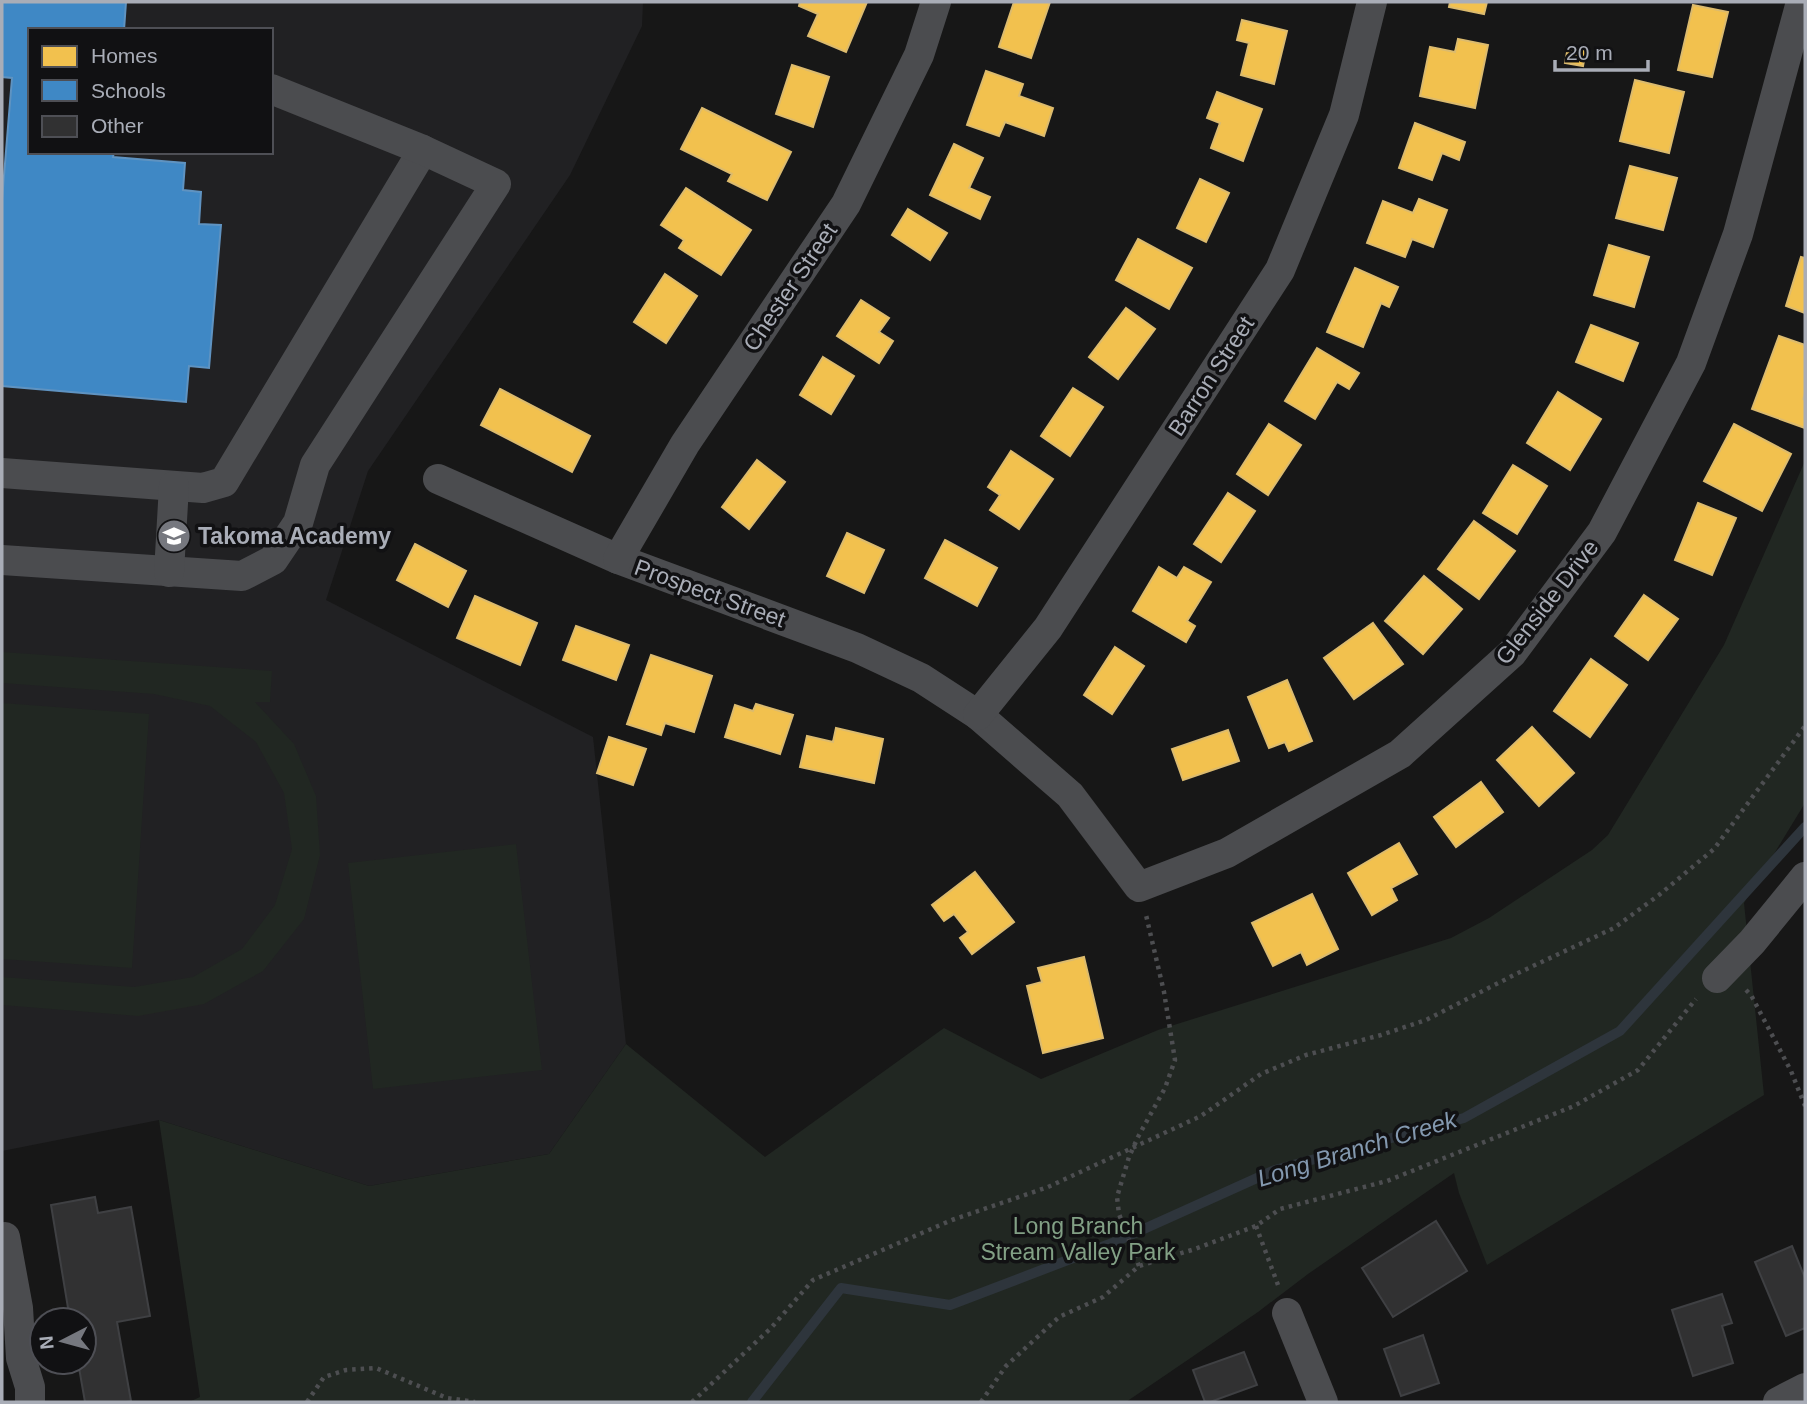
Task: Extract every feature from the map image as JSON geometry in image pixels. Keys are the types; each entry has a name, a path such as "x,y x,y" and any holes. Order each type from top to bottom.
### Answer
{"street":[{"name":"Chester Street","path":"618,559 685,444 846,204 919,55 936,2"},
{"name":"Barron Street","path":"978,715 1048,628 1280,270 1344,115 1372,2"},
{"name":"Glenside Drive","path":"1139,887 1227,853 1400,754 1512,653 1602,532 1691,363 1738,234 1801,2"},
{"path":"2,560 242,576 273,560 298,523 314,465 496,184 423,150 273,90"},
{"path":"2,473 204,488 223,482 423,150"},
{"name":"Prospect Street","path":"438,478 618,559 857,648 921,678 978,715"},
{"path":"169,572 174,486"},
{"path":"978,715 1070,795 1139,887"},
{"path":"1717,978 1752,942 1805,877"},
{"path":"5,1237 18,1308 11,1359 30,1387 30,1402"},
{"path":"1287,1313 1323,1402"},
{"path":"1777,1402 1805,1388"}],"path":[{"path":"692,1402 771,1328 813,1280 952,1220 1048,1187 1201,1116 1261,1074 1306,1055 1426,1020 1516,974 1614,929 1714,849 1805,726"},
{"path":"1139,887 1164,992 1175,1060 1165,1088 1134,1147 1117,1197 1119,1214 1139,1266"},
{"path":"981,1402 1006,1366 1059,1317 1103,1297 1139,1266 1256,1226 1280,1209 1387,1181 1574,1106 1638,1070 1696,999 1717,978 1739,984 1751,995 1791,1071 1805,1106"},
{"path":"1256,1226 1287,1313"},
{"path":"307,1402 324,1377 346,1370 376,1368 447,1398 475,1402"}],"shaded area":[{"name":"Takoma Academy","path":"2,2 643,2 642,26 570,175 368,471 326,600 593,737 626,1044 549,1154 369,1186 159,1120 2,1151"}],"green space":[{"name":"Long Branch Stream Valley Park","path":"1805,461 1805,803 1744,903 1764,1095 1487,1265 1454,1173 1126,1402 189,1402 200,1397 159,1120 369,1186 549,1154 626,1044 765,1157 944,1028 1041,1079 1158,1030 1451,938 1489,918 1592,850 1608,835 1724,645"},
{"path":"2,652 272,671 270,702 255,702 294,744 316,796 320,855 304,919 263,971 204,1004 138,1016 2,1005 2,977 134,987 193,977 242,949 275,905 292,849 284,793 256,742 210,706 154,694 2,683"},
{"path":"2,703 149,714 132,968 2,959"},
{"path":"516,844 542,1070 373,1089 348,863"}],"building: Homes":[{"path":"800,2 867,2 846,52 808,36 818,14 799,6"},
{"path":"1014,2 1050,2 1031,58 999,47"},
{"path":"1450,2 1487,2 1484,14 1449,7"},
{"path":"1693,5 1728,12 1712,77 1678,70"},
{"path":"1242,20 1287,31 1274,84 1241,75 1249,43 1237,40"},
{"path":"1458,39 1488,45 1475,108 1420,96 1430,47 1455,52"},
{"path":"1568,47 1586,50 1583,66 1565,63"},
{"path":"792,65 829,77 813,127 776,114"},
{"path":"986,71 1023,84 1019,96 1053,108 1044,136 1005,122 999,136 967,125"},
{"path":"1635,80 1684,92 1669,153 1620,141"},
{"path":"1217,92 1262,109 1243,161 1211,148 1220,123 1207,118"},
{"path":"702,108 791,152 767,200 728,181 732,174 681,149"},
{"path":"1415,123 1465,142 1459,160 1442,153 1432,180 1399,168"},
{"path":"954,144 983,158 969,188 990,197 980,219 930,195"},
{"path":"1630,166 1677,178 1663,230 1616,218"},
{"path":"1200,179 1229,193 1206,242 1177,228"},
{"path":"686,188 751,230 721,275 679,248 684,240 661,225"},
{"path":"1419,199 1447,210 1433,247 1412,239 1405,257 1367,243 1383,201 1413,213"},
{"path":"908,209 947,233 930,260 892,235"},
{"path":"1138,239 1192,268 1169,309 1116,280"},
{"path":"1609,245 1649,257 1634,307 1594,295"},
{"path":"1801,257 1805,258 1805,313 1786,306"},
{"path":"1355,268 1398,287 1389,307 1381,303 1363,347 1327,332"},
{"path":"665,274 697,296 666,343 634,322"},
{"path":"861,300 889,318 879,332 893,341 879,363 837,336"},
{"path":"1126,308 1155,329 1118,379 1089,357"},
{"path":"1591,325 1638,343 1623,381 1576,362"},
{"path":"1779,336 1805,345 1805,428 1752,409"},
{"path":"1317,348 1359,373 1349,389 1337,382 1315,419 1285,401"},
{"path":"823,357 854,376 831,414 800,395"},
{"path":"1073,388 1103,407 1070,456 1041,436"},
{"path":"500,389 590,436 572,472 481,425"},
{"path":"1558,392 1601,419 1570,470 1527,443"},
{"path":"1269,424 1301,445 1268,495 1237,474"},
{"path":"1734,424 1791,454 1762,511 1704,481"},
{"path":"1011,451 1053,479 1019,529 990,510 1000,495 988,487"},
{"path":"757,460 785,482 749,529 722,507"},
{"path":"1513,465 1547,486 1517,534 1483,513"},
{"path":"1228,493 1255,511 1221,562 1194,544"},
{"path":"1698,503 1736,518 1712,575 1675,560"},
{"path":"1474,521 1515,551 1479,599 1438,569"},
{"path":"847,533 884,550 864,593 827,576"},
{"path":"945,540 997,568 977,606 925,578"},
{"path":"415,544 466,571 448,607 397,580"},
{"path":"1159,567 1177,578 1184,567 1211,582 1187,621 1195,626 1186,642 1133,611"},
{"path":"1424,576 1462,609 1423,654 1385,621"},
{"path":"1644,595 1678,619 1648,660 1615,636"},
{"path":"475,596 537,623 520,665 457,638"},
{"path":"1373,623 1403,664 1354,699 1324,658"},
{"path":"576,626 629,645 616,680 563,660"},
{"path":"1115,647 1144,666 1112,714 1084,695"},
{"path":"651,655 712,676 694,732 665,723 661,735 627,724"},
{"path":"1591,659 1627,685 1590,737 1554,711"},
{"path":"1287,680 1312,741 1289,751 1285,742 1269,748 1248,697"},
{"path":"756,704 793,715 780,754 725,737 735,705 753,711"},
{"path":"1532,727 1574,773 1539,806 1497,760"},
{"path":"836,728 883,739 874,783 800,767 807,736 833,742"},
{"path":"1228,730 1239,761 1183,780 1172,749"},
{"path":"609,737 646,749 633,785 597,773"},
{"path":"1481,782 1503,812 1456,847 1434,817"},
{"path":"1399,843 1417,874 1391,888 1397,900 1372,915 1348,873"},
{"path":"975,872 1014,922 972,954 960,938 968,932 954,914 944,921 932,905"},
{"path":"1312,894 1338,949 1307,965 1301,952 1273,966 1252,923"},
{"path":"1084,957 1103,1038 1043,1053 1027,986 1042,982 1038,968"}],"building: Schools":[{"path":"2,2 126,2 124,28 28,28 28,154 114,154 113,157 185,163 183,190 201,192 199,224 221,225 209,368 189,366 186,402 2,386 2,200 12,78 2,77"}],"building: Other":[{"path":"95,1197 98,1213 131,1207 150,1316 117,1322 131,1401 85,1402 80,1376 98,1376 98,1306 68,1306 51,1205"},
{"path":"1436,1221 1467,1271 1393,1317 1362,1268"},
{"path":"1792,1246 1805,1278 1805,1328 1786,1336 1755,1262"},
{"path":"1722,1294 1732,1323 1722,1326 1733,1363 1693,1376 1672,1310"},
{"path":"1423,1335 1439,1383 1401,1396 1384,1349"},
{"path":"1244,1352 1257,1385 1205,1402 1193,1370"}],"waterway":[{"name":"Long Branch Creek","path":"752,1402 841,1288 950,1305 1115,1242 1275,1170 1464,1118 1620,1031 1805,827"}],"place":[{"name":"Takoma Academy","path":"174,536"}]}
